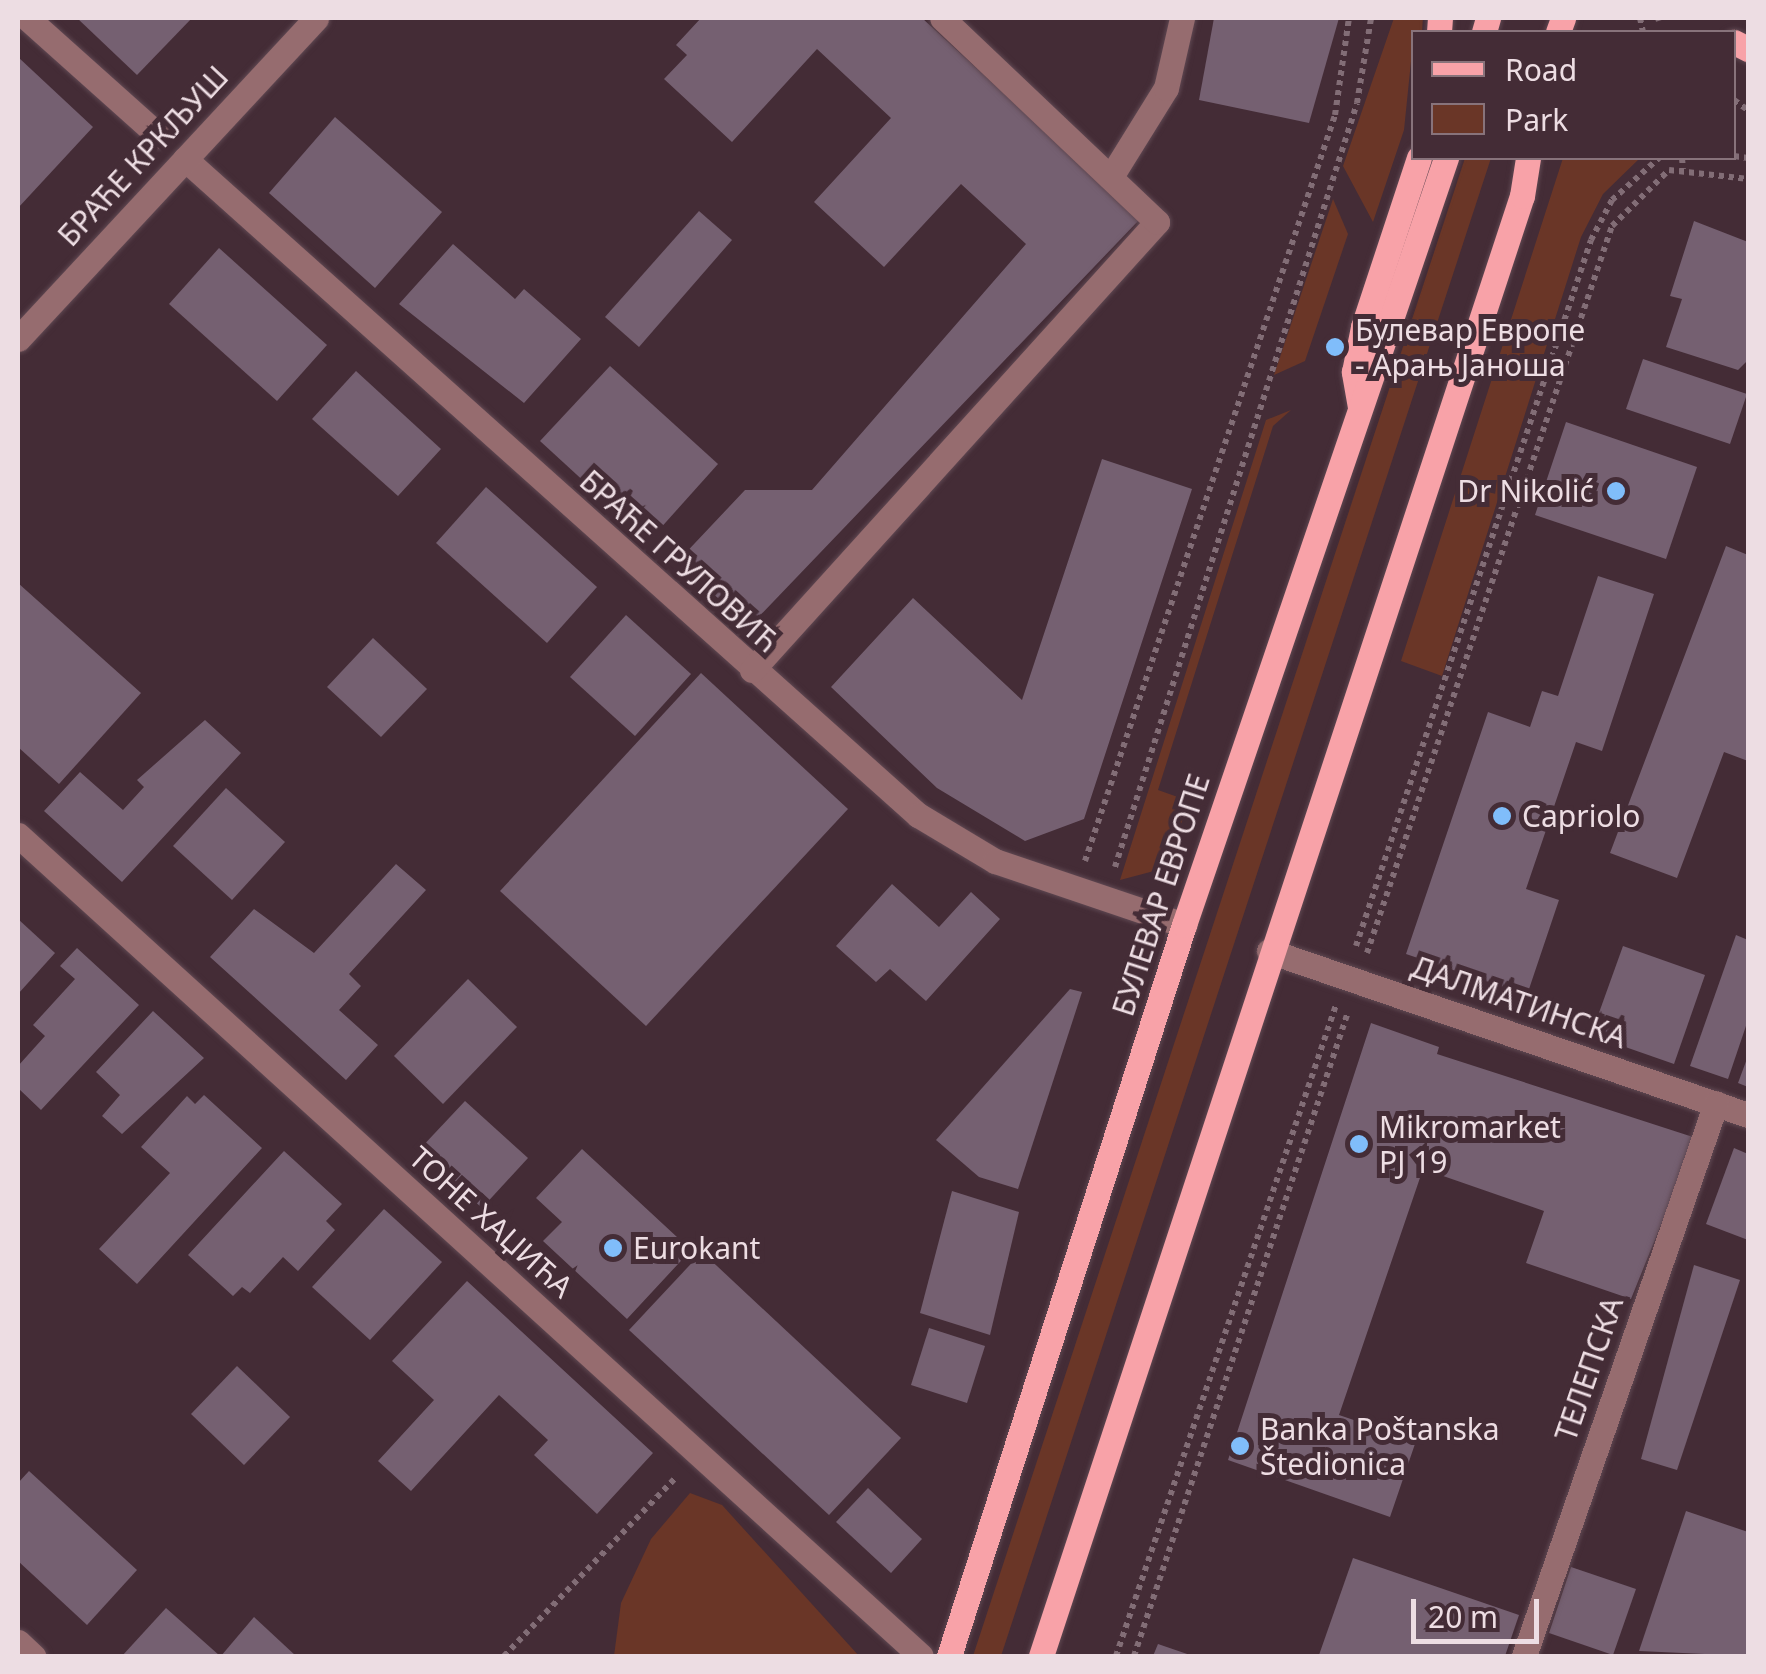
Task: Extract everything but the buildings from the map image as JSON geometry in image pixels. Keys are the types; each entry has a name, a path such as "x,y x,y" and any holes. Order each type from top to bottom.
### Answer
{"main road":[{"path":"1360,410 1354,372 1363,327 1418,160"},
{"name":"БУЛЕВАР ЕВРОПЕ","path":"949,1656 1184,925 1445,160"},
{"path":"1522,196 1528,160"},
{"path":"1041,1656 1269,951 1522,196 1541,160"}],"street":[{"path":"27,18 158,135"},
{"name":"БРАЋЕ КРКЉУШ","path":"18,339 316,18"},
{"path":"752,670 1152,230 1154,216 942,18"},
{"path":"1112,175 1166,88 1182,18"},
{"name":"БРАЋЕ ГРУЛОВИЋ","path":"184,159 752,670 960,843 1075,890 1184,925"},
{"name":"ТОНЕ ХАЏИЋА","path":"18,835 922,1656"},
{"name":"ДАЛМАТИНСКА","path":"1269,951 1748,1115"},
{"name":"ТЕЛЕПСКА","path":"1524,1656 1716,1104"},
{"path":"18,1642 33,1656"}],"path":[{"path":"1075,890 1335,115 1349,18"},
{"path":"1105,899 1357,103 1371,18"},
{"path":"1134,1656 1591,240 1612,200 1657,160"},
{"path":"1682,160 1682,169"},
{"path":"1116,1656 1604,246 1636,192 1682,169 1748,179"},
{"path":"504,1656 698,1454"}],"green space":[{"path":"1394,18 1423,18 1422,30 1411,30 1404,130 1373,222 1343,166"},
{"path":"1464,160 1490,160 1001,1656 973,1656"},
{"path":"1562,160 1638,160 1603,194 1581,237 1442,676 1401,661"},
{"path":"1333,199 1348,234 1305,361 1274,375"},
{"path":"1291,410 1273,426 1158,790 1189,801 1172,851 1154,871 1120,880 1266,420"},
{"path":"690,1493 722,1505 859,1656 614,1656 621,1603 651,1539"}],"place":[{"name":"Булевар Европе - Арањ Јаноша","path":"1335,347"},
{"name":"Dr Nikolić","path":"1616,491"},
{"name":"Capriolo","path":"1502,816"},
{"name":"Mikromarket PJ 19","path":"1359,1144"},
{"name":"Eurokant","path":"613,1248"},
{"name":"Banka Poštanska Štedionica","path":"1240,1446"}]}
